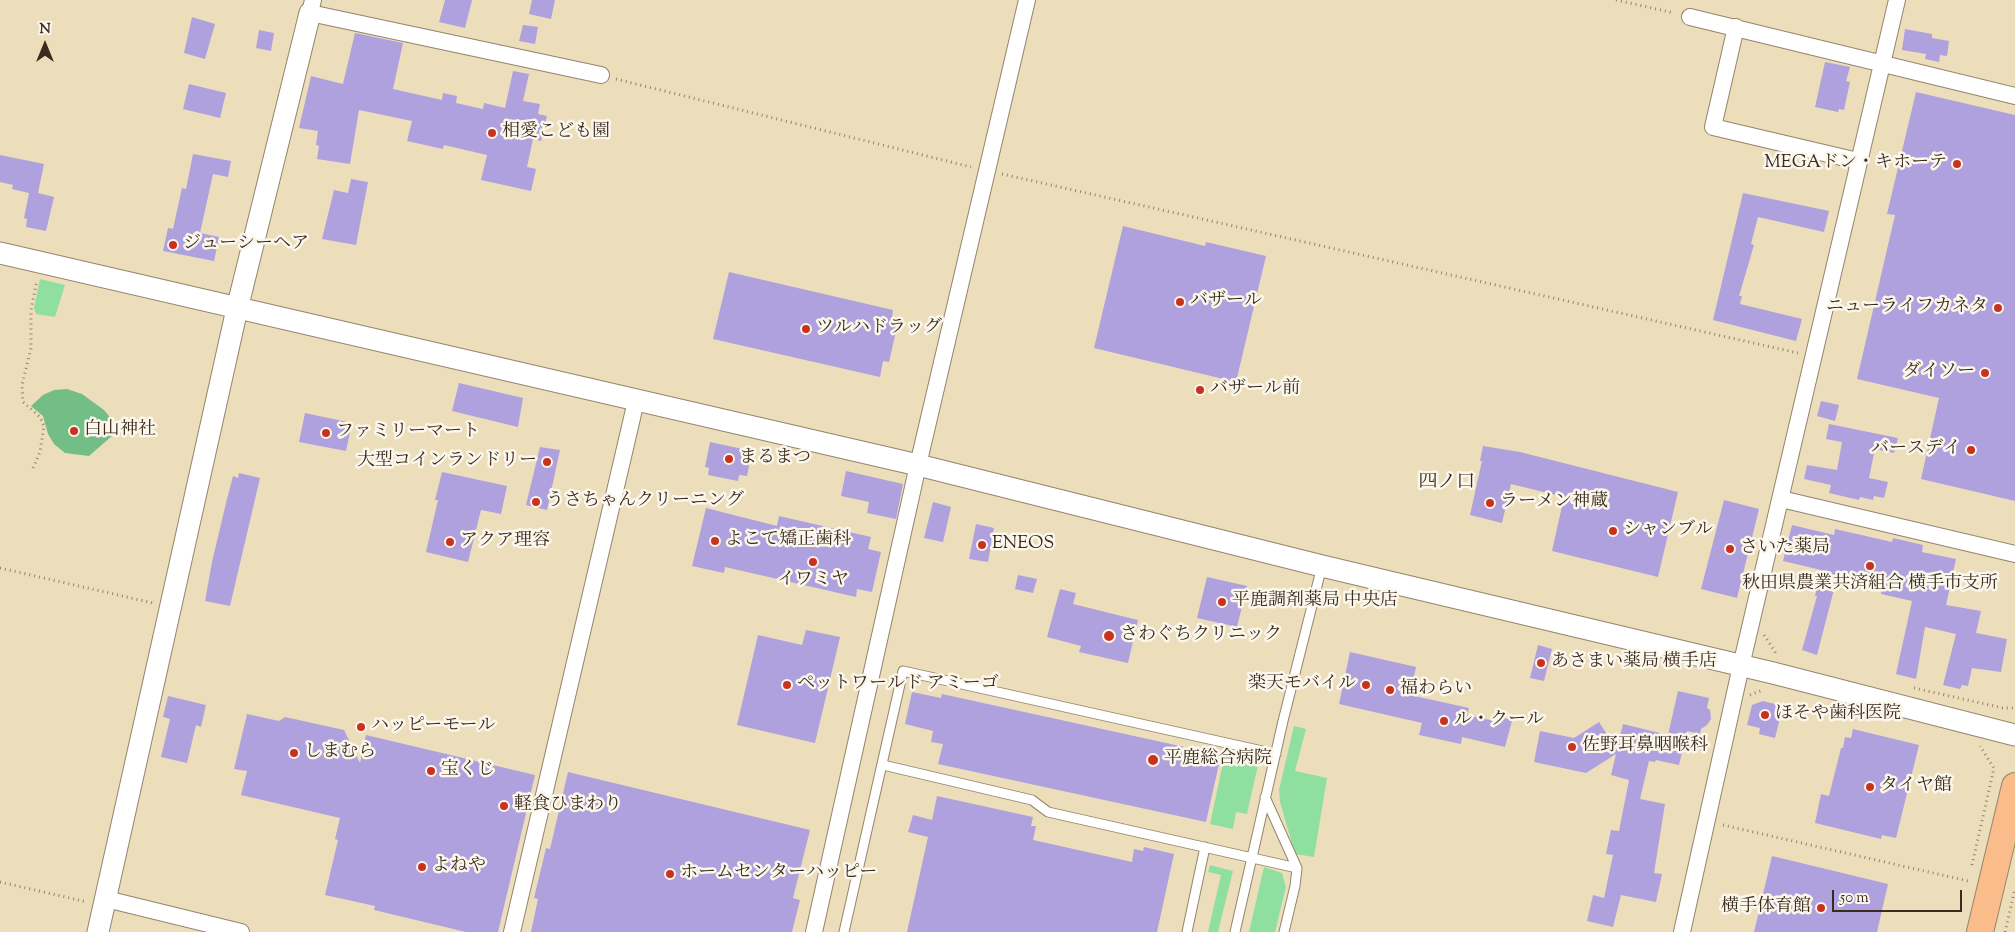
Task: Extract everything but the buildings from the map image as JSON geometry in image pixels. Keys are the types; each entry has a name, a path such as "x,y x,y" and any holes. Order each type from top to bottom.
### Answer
{"main road":[{"path":"1980,932 2015,786"}],"street":[{"path":"814,932 918,465 1027,0"},
{"path":"1682,932 1741,666 1897,0"},
{"path":"98,932 237,309 312,6 601,75"},
{"path":"1690,17 2015,96"},
{"path":"1736,27 1713,127 1858,161"},
{"path":"0,253 918,465 1322,566 1741,666 2015,735"},
{"path":"512,932 636,401"},
{"path":"1780,498 2015,554"},
{"path":"105,903 241,932"}],"lane":[{"path":"1235,932 1265,797 1322,566"},
{"path":"844,932 903,671 1276,754"},
{"path":"883,764 1032,800 1048,812 1252,856 1297,868"},
{"path":"1265,797 1297,868 1295,886 1284,932"},
{"path":"1270,861 1284,855 1286,844"},
{"path":"1187,932 1205,847"}],"path":[{"path":"1616,0 1690,17"},
{"path":"601,75 987,171 1814,357"},
{"path":"33,468 40,452 44,426 40,417 22,402 22,386 31,348 31,310 39,262"},
{"path":"0,568 171,608"},
{"path":"1761,630 1777,656 1786,658"},
{"path":"1908,686 2003,708 2015,708"},
{"path":"1746,699 1757,692 1769,691"},
{"path":"1966,890 1994,768 1975,739"},
{"path":"1707,821 1968,881"},
{"path":"0,882 105,903"},
{"path":"2005,932 2015,889"}],"green space":[{"path":"40,279 65,285 55,317 36,314 34,308"},
{"path":"67,389 82,394 104,410 113,421 112,436 89,456 65,453 54,444 48,434 43,416 31,406 43,395 54,390"},
{"path":"1294,726 1306,729 1295,771 1327,778 1314,857 1295,854 1280,802 1279,790"},
{"path":"1224,758 1258,765 1247,814 1236,812 1233,829 1210,824"},
{"path":"1210,865 1233,871 1218,932 1208,932 1221,875 1208,872"},
{"path":"1264,867 1282,873 1286,887 1275,932 1249,932"}],"place":[{"name":"相愛こども園","path":"492,133"},
{"name":"MEGAドン・キホーテ","path":"1957,164"},
{"name":"ジューシーヘア","path":"173,245"},
{"name":"バザール","path":"1180,302"},
{"name":"ニューライフカネタ","path":"1998,308"},
{"name":"ツルハドラッグ","path":"806,329"},
{"name":"ダイソー","path":"1985,373"},
{"name":"バザール前","path":"1200,390"},
{"name":"白山神社","path":"74,431"},
{"name":"ファミリーマート","path":"326,433"},
{"name":"バースデイ","path":"1971,450"},
{"name":"まるまつ","path":"729,459"},
{"name":"大型コインランドリー","path":"547,462"},
{"name":"うさちゃんクリーニング","path":"536,502"},
{"name":"ラーメン神蔵","path":"1490,503"},
{"name":"シャンブル","path":"1613,531"},
{"name":"よこて矯正歯科","path":"715,541"},
{"name":"アクア理容","path":"450,542"},
{"name":"ENEOS","path":"982,545"},
{"name":"さいた薬局","path":"1730,549"},
{"name":"イワミヤ","path":"813,562"},
{"name":"秋田県農業共済組合 横手市支所","path":"1870,566"},
{"name":"平鹿調剤薬局 中央店","path":"1222,602"},
{"name":"さわぐちクリニック","path":"1109,636"},
{"name":"あさまい薬局 横手店","path":"1541,663"},
{"name":"ペットワールド アミーゴ","path":"787,685"},
{"name":"楽天モバイル","path":"1366,685"},
{"name":"福わらい","path":"1390,690"},
{"name":"ほそや歯科医院","path":"1765,715"},
{"name":"ル・クール","path":"1444,721"},
{"name":"ハッピーモール","path":"361,727"},
{"name":"佐野耳鼻咽喉科","path":"1572,747"},
{"name":"しまむら","path":"294,753"},
{"name":"平鹿総合病院","path":"1153,760"},
{"name":"宝くじ","path":"431,771"},
{"name":"タイヤ館","path":"1870,787"},
{"name":"軽食ひまわり","path":"504,806"},
{"name":"よねや","path":"422,867"},
{"name":"ホームセンターハッピー","path":"670,874"},
{"name":"横手体育館","path":"1821,908"}],"district":[{"name":"四ノ口","path":"1447,484"}]}
